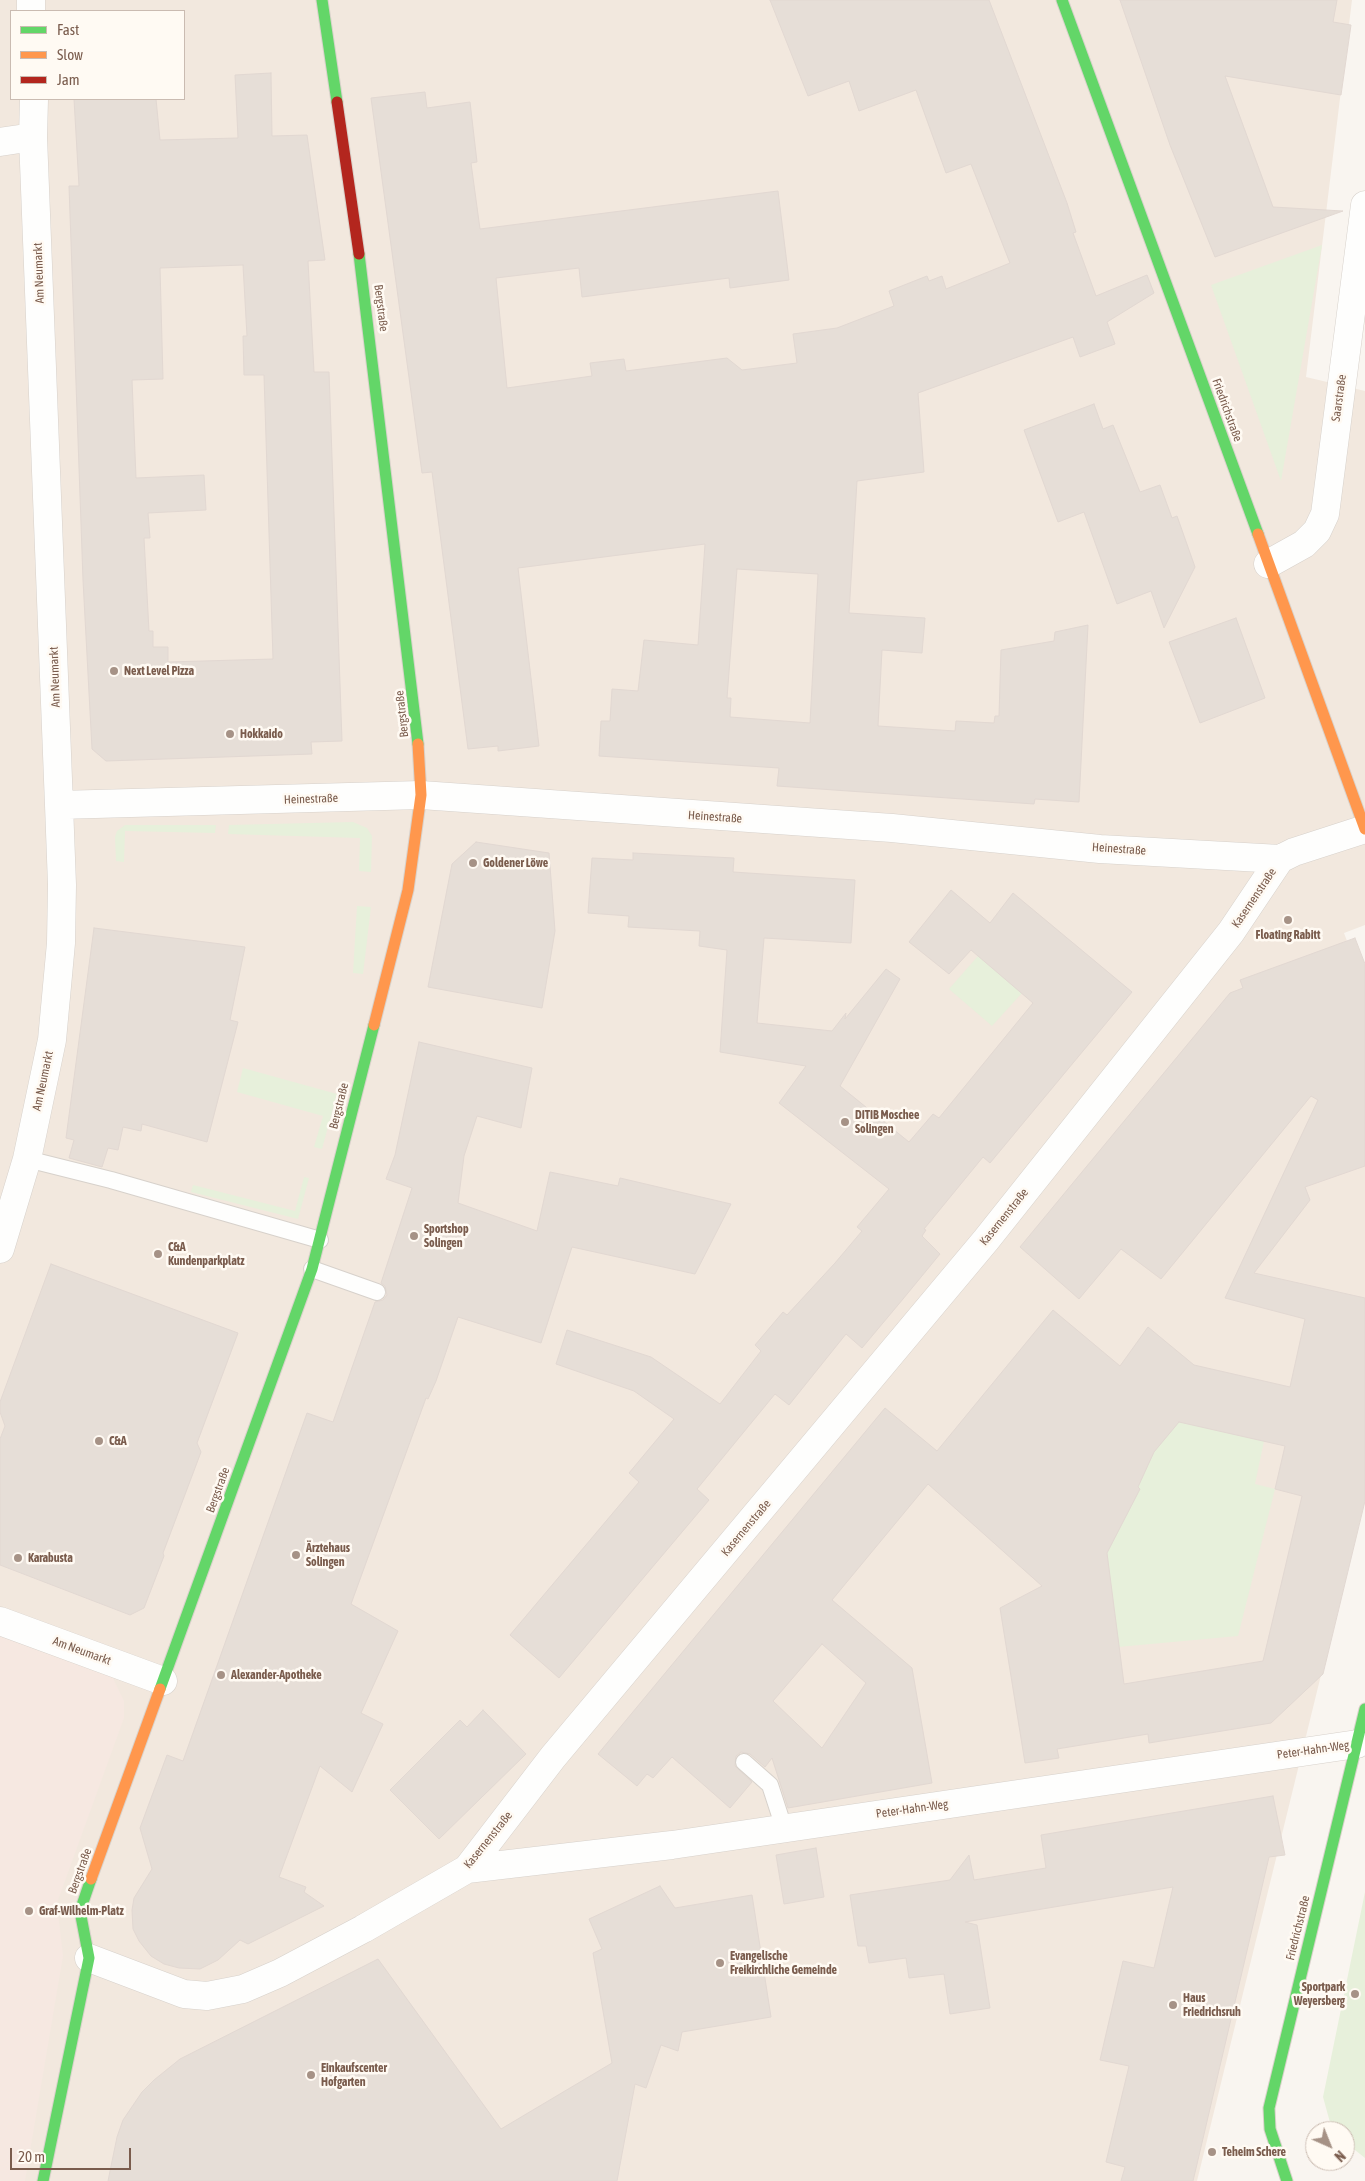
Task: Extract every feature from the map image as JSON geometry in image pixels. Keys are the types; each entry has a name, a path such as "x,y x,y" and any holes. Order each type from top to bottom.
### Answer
{"street":[{"name":"Bergstraße","path":"44,2181 88,1958 80,1911 312,1269 408,890 421,796 418,734 368,313 322,0"},
{"name":"Friedrichstraße","path":"1062,0 1145,222 1365,829"},
{"name":"Am Neumarkt","path":"0,1249 16,1177 52,1040 61,943 60,805 33,137 34,100"},
{"path":"0,142 33,137"},
{"name":"Saarstraße","path":"1268,564 1304,544 1317,531 1325,514 1365,205"},
{"name":"Heinestraße","path":"60,805 421,796 892,828 1100,848 1280,859 1365,829"},
{"name":"Kasernenstraße","path":"88,1958 184,1994 207,1996 243,1989 280,1973 363,1929 467,1869 569,1738 986,1240 1231,932 1280,859"},
{"name":"Am Neumarkt","path":"0,1621 164,1681"},
{"name":"Friedrichstraße","path":"1287,2181 1270,2129 1269,2108 1365,1710"},
{"name":"Peter-Hahn-Weg","path":"467,1869 672,1844 1357,1744"}],"lane":[{"path":"16,1177 111,1180 320,1240"},
{"path":"312,1269 377,1292"},
{"path":"744,1762 770,1785 784,1828"}],"shaded area":[{"path":"0,0 1352,0 1306,377 1365,391 1365,925 1344,933 1365,989 1365,1486 1346,1573 1197,2181 0,2181"},
{"name":"Graf-Wilhelm-Platz","path":"0,1631 100,1668 113,1678 124,1701 124,1718 57,1903 63,1956 25,2181 0,2181"}],"green space":[{"path":"1322,245 1281,481 1211,285"},
{"path":"353,822 367,828 372,836 371,872 359,871 360,838 228,834 229,825"},
{"path":"125,825 216,825 215,833 125,831 124,862 116,861 115,837 117,831"},
{"path":"357,906 371,907 363,974 353,973"},
{"path":"978,956 1022,993 992,1026 949,989"},
{"path":"243,1068 337,1094 322,1149 314,1147 323,1116 237,1092"},
{"path":"304,1177 309,1178 298,1219 191,1192 193,1185 295,1211"},
{"path":"1170,1419 1264,1441 1255,1484 1275,1489 1238,1636 1118,1647 1107,1553 1139,1489 1132,1481 1154,1452"},
{"name":"Sportpark Weyersberg","path":"1365,1892 1365,2158 1355,2150 1355,2121 1330,2121 1323,2097"}],"building":[{"path":"770,0 989,0 1067,203 1076,232 1073,233 1096,296 1147,275 1154,293 1107,322 1115,344 1080,357 1073,337 918,393 924,472 857,481 849,613 925,618 922,653 882,650 878,726 955,731 956,721 994,723 995,716 999,716 1001,650 1054,641 1055,632 1088,625 1079,802 1035,799 1034,804 777,786 779,768 599,756 601,721 610,721 612,689 638,691 644,640 698,645 705,544 518,568 539,746 498,751 498,746 468,749 432,472 422,473 371,98 425,92 427,108 470,102 477,162 471,163 480,229 778,191 789,280 730,288 729,278 582,297 579,268 496,278 507,388 592,376 590,363 624,359 626,371 727,358 742,370 797,363 793,334 837,328 894,306 889,291 927,276 929,281 942,276 946,289 1010,263 971,164 946,173 916,90 859,111 849,81 808,96","holes":["737,569 818,574 810,723 730,717 731,698 727,698"]},
{"path":"1120,0 1337,0 1333,22 1351,25 1341,95 1225,76 1273,207 1343,211 1215,257 1170,145"},
{"path":"271,73 272,136 307,135 325,260 308,261 314,372 329,372 342,741 311,742 312,754 106,761 92,749 83,580 69,186 79,186 74,100 156,100 160,140 238,138 235,75","holes":["243,265 247,336 243,336 244,375 264,375 273,659 168,662 168,647 153,647 153,631 149,631 144,538 150,538 148,513 206,510 204,475 136,478 132,380 163,379 160,268"]},
{"path":"1094,404 1103,429 1113,425 1140,492 1160,485 1172,518 1177,516 1195,567 1164,628 1151,591 1117,604 1084,512 1058,522 1024,430"},
{"path":"1236,618 1265,698 1200,723 1169,642"},
{"path":"476,842 549,853 555,931 542,1008 428,987 452,864"},
{"path":"633,853 734,858 733,872 855,880 851,943 764,938 757,1023 832,1031 846,1013 845,1019 886,969 900,979 840,1086 909,1142 933,1114 939,1118 1033,1003 971,950 949,974 909,942 951,890 990,923 1013,893 1132,992 990,1163 983,1157 924,1229 926,1230 922,1236 940,1254 903,1299 862,1348 846,1334 789,1405 775,1394 697,1489 709,1500 559,1678 510,1635 639,1482 629,1473 674,1419 634,1391 556,1364 567,1330 651,1357 720,1404 761,1351 755,1345 783,1312 787,1315 835,1263 862,1231 857,1227 889,1189 779,1103 806,1066 720,1052 727,950 699,946 700,931 628,927 629,916 588,913 592,858 633,860"},
{"path":"94,928 245,947 230,1020 238,1022 207,1142 142,1124 141,1131 123,1127 118,1150 108,1148 102,1167 69,1158 74,1140 66,1138"},
{"path":"1355,938 1365,964 1365,1166 1305,1187 1310,1200 1254,1273 1365,1298 1365,1501 1323,1674 1271,1723 1149,1743 1148,1734 1057,1749 1059,1758 1025,1763 1000,1608 1042,1586 928,1484 832,1600 912,1668 932,1783 788,1808 772,1758 765,1767 750,1754 741,1752 736,1756 735,1766 752,1782 730,1808 672,1757 653,1778 647,1774 637,1786 598,1754 885,1408 937,1451 1053,1310 1120,1366 1148,1327 1194,1365 1290,1387 1305,1319 1225,1298 1318,1100 1311,1096 1161,1279 1121,1249 1079,1299 1020,1247 1230,993 1243,988 1240,980","holes":["1179,1422 1285,1446 1275,1489 1302,1496 1263,1661 1124,1684 1107,1553 1140,1489 1138,1487 1154,1452","822,1644 866,1683 822,1748 773,1701"]},
{"path":"419,1042 532,1068 521,1128 477,1116 464,1156 458,1203 537,1231 550,1172 618,1186 620,1178 731,1204 695,1274 572,1247 541,1343 458,1317 436,1381 428,1399 426,1398 351,1604 398,1631 361,1713 383,1724 352,1792 320,1766 279,1877 306,1887 304,1892 324,1906 248,1944 240,1940 218,1960 200,1969 179,1968 164,1964 151,1956 139,1941 133,1929 132,1910 134,1898 152,1869 140,1828 167,1755 183,1761 307,1413 333,1422 375,1302 383,1300 387,1295 385,1286 381,1283 412,1188 386,1179 395,1155"},
{"name":"C&A","path":"51,1264 238,1333 197,1443 201,1452 163,1553 164,1556 144,1608 130,1615 0,1565 0,1439 5,1426 0,1412 0,1402"},
{"path":"483,1710 526,1754 439,1839 390,1790 460,1720 467,1727"},
{"name":"Haus Friedrichsruh","path":"1273,1796 1285,1855 1269,1857 1193,2181 1121,2181 1125,2167 1106,2162 1129,2066 1100,2060 1123,1961 1154,1968 1173,1887 965,1922 977,1925 990,2008 950,2014 944,1974 909,1978 906,1958 869,1963 866,1946 858,1946 850,1895 950,1880 969,1855 974,1880 1046,1868 1041,1835"},
{"path":"816,1848 824,1897 784,1904 776,1855"},
{"name":"Einkaufscenter Hofgarten","path":"660,1886 675,1908 752,1895 771,2017 682,2032 678,2051 661,2045 646,2088 635,2084 617,2181 108,2181 117,2137 123,2120 142,2092 154,2080 180,2059 378,1959 501,2129 612,2063 593,1953 602,1949 589,1919"}],"traffic: fast":[{"path":"322,0 337,102"},
{"path":"1062,0 1258,534"},
{"path":"359,254 418,744"},
{"path":"160,1689 312,1269 374,1025"},
{"path":"1287,2181 1270,2129 1269,2108 1365,1709"},
{"path":"43,2181 89,1958 80,1911 91,1879"}],"traffic: slow":[{"path":"1258,534 1365,829"},
{"path":"374,1025 408,890 421,795 418,744"},
{"path":"91,1879 160,1689"}],"traffic: jam":[{"path":"337,102 359,254"}],"place":[{"name":"Next Level Pizza","path":"114,671"},
{"name":"Hokkaido","path":"230,734"},
{"name":"Goldener Löwe","path":"473,863"},
{"name":"Floating Rabitt","path":"1288,920"},
{"name":"DITIB Moschee Solingen","path":"845,1122"},
{"name":"Sportshop Solingen","path":"414,1236"},
{"name":"C&A Kundenparkplatz","path":"158,1254"},
{"name":"C&A","path":"99,1441"},
{"name":"Ärztehaus Solingen","path":"296,1555"},
{"name":"Karabusta","path":"18,1558"},
{"name":"Alexander-Apotheke","path":"221,1675"},
{"name":"Graf-Wilhelm-Platz","path":"29,1911"},
{"name":"Evangelische Freikirchliche Gemeinde","path":"720,1963"},
{"name":"Sportpark Weyersberg","path":"1355,1994"},
{"name":"Haus Friedrichsruh","path":"1173,2005"},
{"name":"Einkaufscenter Hofgarten","path":"311,2075"},
{"name":"Teheim Schere","path":"1212,2152"}]}
